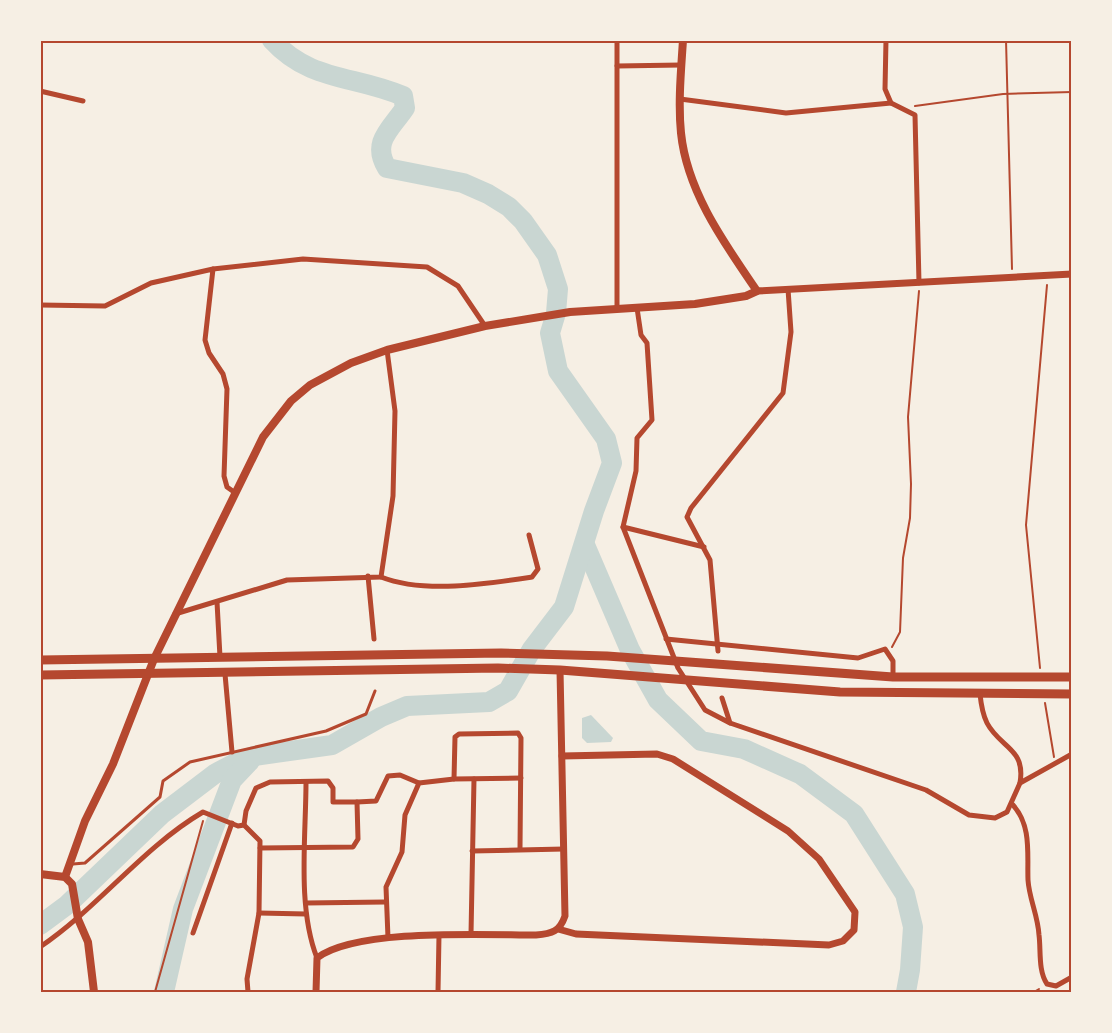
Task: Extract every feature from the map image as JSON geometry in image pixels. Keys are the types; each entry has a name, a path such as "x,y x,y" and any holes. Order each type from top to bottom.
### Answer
{"highway":[{"path":"40,660 501,653 607,656 893,677 1071,677"},
{"path":"40,675 225,674 498,668 560,670 840,692 1071,694"}],"main road":[{"path":"94,993 88,942 68,881 85,821 113,764 154,659 234,492 263,437 291,400 326,375 387,350 485,326 570,312 695,304 746,296 757,291 723,241 694,182 681,134 683,40"},
{"path":"40,874 68,881"}],"street":[{"path":"617,40 617,309"},
{"path":"886,40 885,89 891,103"},
{"path":"617,66 681,65"},
{"path":"40,91 83,101"},
{"path":"680,99 786,113 891,103 915,115 920,283"},
{"path":"40,305 105,306 151,284 213,269 303,259 427,267 458,286 485,326"},
{"path":"213,269 205,340 208,353 223,374 227,389 224,476 227,487 234,492"},
{"path":"757,291 1071,274"},
{"path":"717,647 710,560 689,525 687,517 691,508 783,393 791,332 788,289"},
{"path":"637,308 641,335 647,343 652,420 637,438 636,471 623,527 678,668 705,710 730,723 926,790 980,818 995,818 1007,812 1013,805 1022,770 1018,756 987,724 981,708 980,694"},
{"path":"381,577 393,496 395,411 387,350"},
{"path":"623,527 704,547"},
{"path":"176,614 287,580 368,576 381,577 397,583 479,585 532,577 538,569 529,535"},
{"path":"368,576 374,639"},
{"path":"217,602 220,657"},
{"path":"666,639 717,647 858,658 879,649 889,652 893,661 893,677"},
{"path":"317,958 327,951 388,938 471,934 536,935 551,934 558,929 566,916 560,670"},
{"path":"225,674 232,752"},
{"path":"723,698 730,723"},
{"path":"454,779 455,737 459,734 518,733 521,738 520,849"},
{"path":"558,929 576,934 829,945 843,941 854,930 855,912 819,860 788,831 673,759 657,754 562,756"},
{"path":"1020,783 1071,754"},
{"path":"244,825 246,811 256,788 270,782 328,781 333,788 333,802 357,802 376,801 388,776 400,776 419,783 454,779 521,778"},
{"path":"471,934 474,779"},
{"path":"306,782 306,914 317,958 316,993"},
{"path":"388,938 386,887 402,852 405,815 419,783"},
{"path":"260,848 354,847 358,839 357,802"},
{"path":"1013,805 1020,813 1030,851 1028,881 1039,931 1042,977 1047,984 1056,986 1071,977"},
{"path":"40,947 182,824 203,812 208,813 232,823 244,825 260,841 259,913 247,980 248,993"},
{"path":"194,933 232,823"},
{"path":"472,851 564,849"},
{"path":"306,903 386,902"},
{"path":"259,913 306,914"},
{"path":"438,993 439,935"}],"lane":[{"path":"71,864 85,863 160,797 163,781 190,762 326,731 366,714 375,691"}],"path":[{"path":"1005,40 1012,278"},
{"path":"903,108 1003,94 1071,92"},
{"path":"1041,677 1026,525 1047,277"},
{"path":"889,652 900,632 903,558 910,518 908,417 920,283"},
{"path":"1043,694 1055,763"},
{"path":"155,992 176,911 208,813"}],"shaded area":[{"path":"591,715 613,738 611,742 587,743 582,738 582,718"}],"waterway":[{"path":"40,925 67,905 162,814 216,773 239,761 254,756 332,745 381,717 407,706 489,702 508,691 532,649 564,607 594,511 612,463 606,439 558,371 550,333 556,313 558,289 547,255 523,221 509,207 488,194 463,183 387,168 381,151 382,143 389,129 405,108 403,96 317,71 287,54 272,40"},
{"path":"585,545 630,650 658,700 701,741 744,749 800,774 854,814 905,894 913,927 906,992"},
{"path":"164,992 183,909 232,780 250,761"}]}
